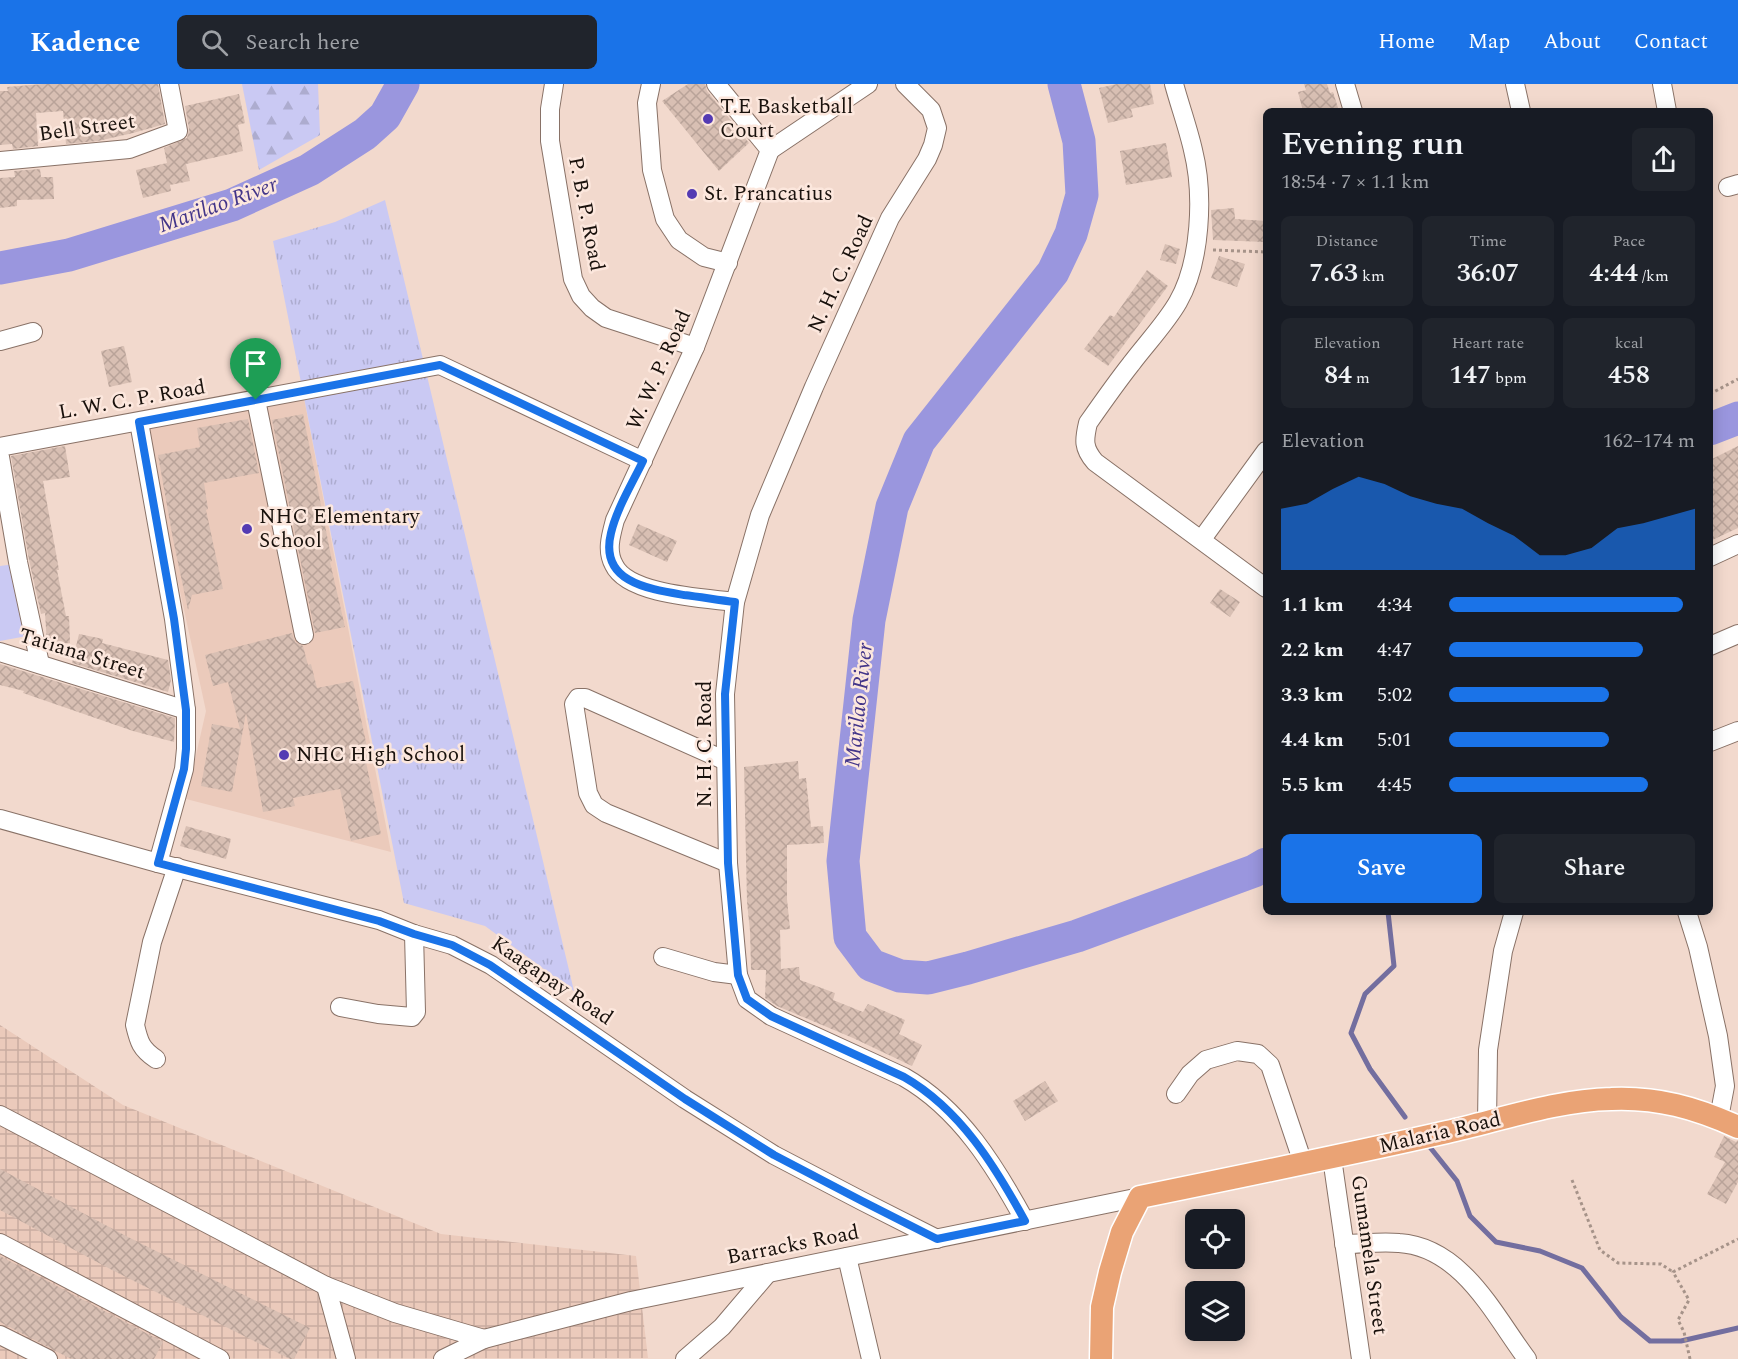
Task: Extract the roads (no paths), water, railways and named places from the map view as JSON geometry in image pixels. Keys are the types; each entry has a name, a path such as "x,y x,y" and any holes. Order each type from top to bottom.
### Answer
{"main road":[{"name":"Malaria Road","path":"1140,1197 1332,1158 1562,1104 1610,1098 1644,1099 1673,1103 1731,1121"},
{"path":"1101,1359 1102,1307 1110,1272 1122,1232 1140,1197"}],"street":[{"name":"Bell Street","path":"0,161 129,149 178,130 169,84"},
{"name":"P. B. P. Road","path":"554,84 550,109 550,141 573,279 581,296 606,318 695,347"},
{"path":"651,84 647,103 652,170 665,219 679,240 704,256 728,263"},
{"path":"716,84 770,150 868,84"},
{"name":"N. H. C. Road","path":"905,84 931,110 937,128 933,145 891,218 814,387 760,515 735,602 725,694 728,863 738,975 747,999 771,1016 904,1077 921,1086 938,1100 971,1136 996,1171 1025,1221"},
{"path":"1174,84 1194,151 1198,183 1199,219 1189,276 1178,302 1088,423 1085,444 1087,453 1095,462 1263,586"},
{"path":"1345,84 1352,108"},
{"path":"1515,84 1520,108"},
{"path":"1662,84 1666,108"},
{"name":"W. W. P. Road","path":"735,602 652,590 636,585 623,577 614,567 609,551 610,535 695,347 770,150"},
{"path":"0,341 33,332"},
{"name":"L. W. C. P. Road","path":"0,447 440,365 643,461"},
{"path":"256,400 304,634"},
{"path":"139,422 174,619 186,710 184,769 158,863"},
{"path":"1202,539 1263,455"},
{"path":"0,457 18,562 40,664"},
{"path":"1713,556 1738,544"},
{"path":"1713,645 1738,634"},
{"name":"Tatiana Street","path":"0,652 186,710"},
{"path":"726,760 585,698 578,698 574,704 588,793 594,805 606,813 728,863"},
{"path":"1713,741 1738,731"},
{"name":"Kaagapay Road","path":"0,819 379,921 452,945 490,965 685,1099 774,1155 937,1239"},
{"path":"156,1059 145,1052 135,1025 152,942 177,867"},
{"path":"1487,1123 1488,1050 1503,951 1513,915"},
{"path":"1688,915 1698,947 1718,1036 1731,1121"},
{"path":"340,1007 411,1017 417,1012 414,934"},
{"path":"663,957 714,972 738,975"},
{"path":"1176,1094 1190,1074 1206,1060 1237,1051 1258,1054 1270,1065 1303,1163"},
{"path":"0,1115 326,1286 395,1313 484,1339"},
{"name":"Gumamela Street","path":"1332,1158 1361,1359"},
{"name":"Barracks Road","path":"443,1359 484,1339 631,1301 1140,1197"},
{"path":"0,1243 220,1359"},
{"path":"1344,1244 1400,1243 1423,1248 1446,1260 1474,1284 1519,1356"},
{"path":"847,1257 871,1359"},
{"path":"685,1359 722,1327 768,1273"},
{"path":"326,1286 346,1359"},
{"path":"0,1335 48,1359"}],"waterway":[{"name":"Marilao River","path":"0,268 69,255 232,205 309,170 365,134 385,116 403,84"},
{"name":"Marilao River","path":"1064,84 1079,141 1082,195 1071,234 1053,272 919,441 892,507 869,620 843,861 850,937 871,965 900,976 928,978 1077,936 1263,866"},
{"name":"Marilao River","path":"1713,428 1738,418"},
{"path":"1388,915 1394,966 1365,994 1351,1033 1370,1069 1405,1117"},
{"path":"1429,1146 1457,1181 1470,1216 1496,1242 1540,1251 1582,1268 1621,1317 1650,1341 1681,1341 1738,1328"}],"place":[{"name":"T.E Basketball Court","path":"708,119"},
{"name":"St. Prancatius","path":"692,194"},
{"name":"NHC Elementary School","path":"247,529"},
{"name":"NHC High School","path":"284,755"}]}
